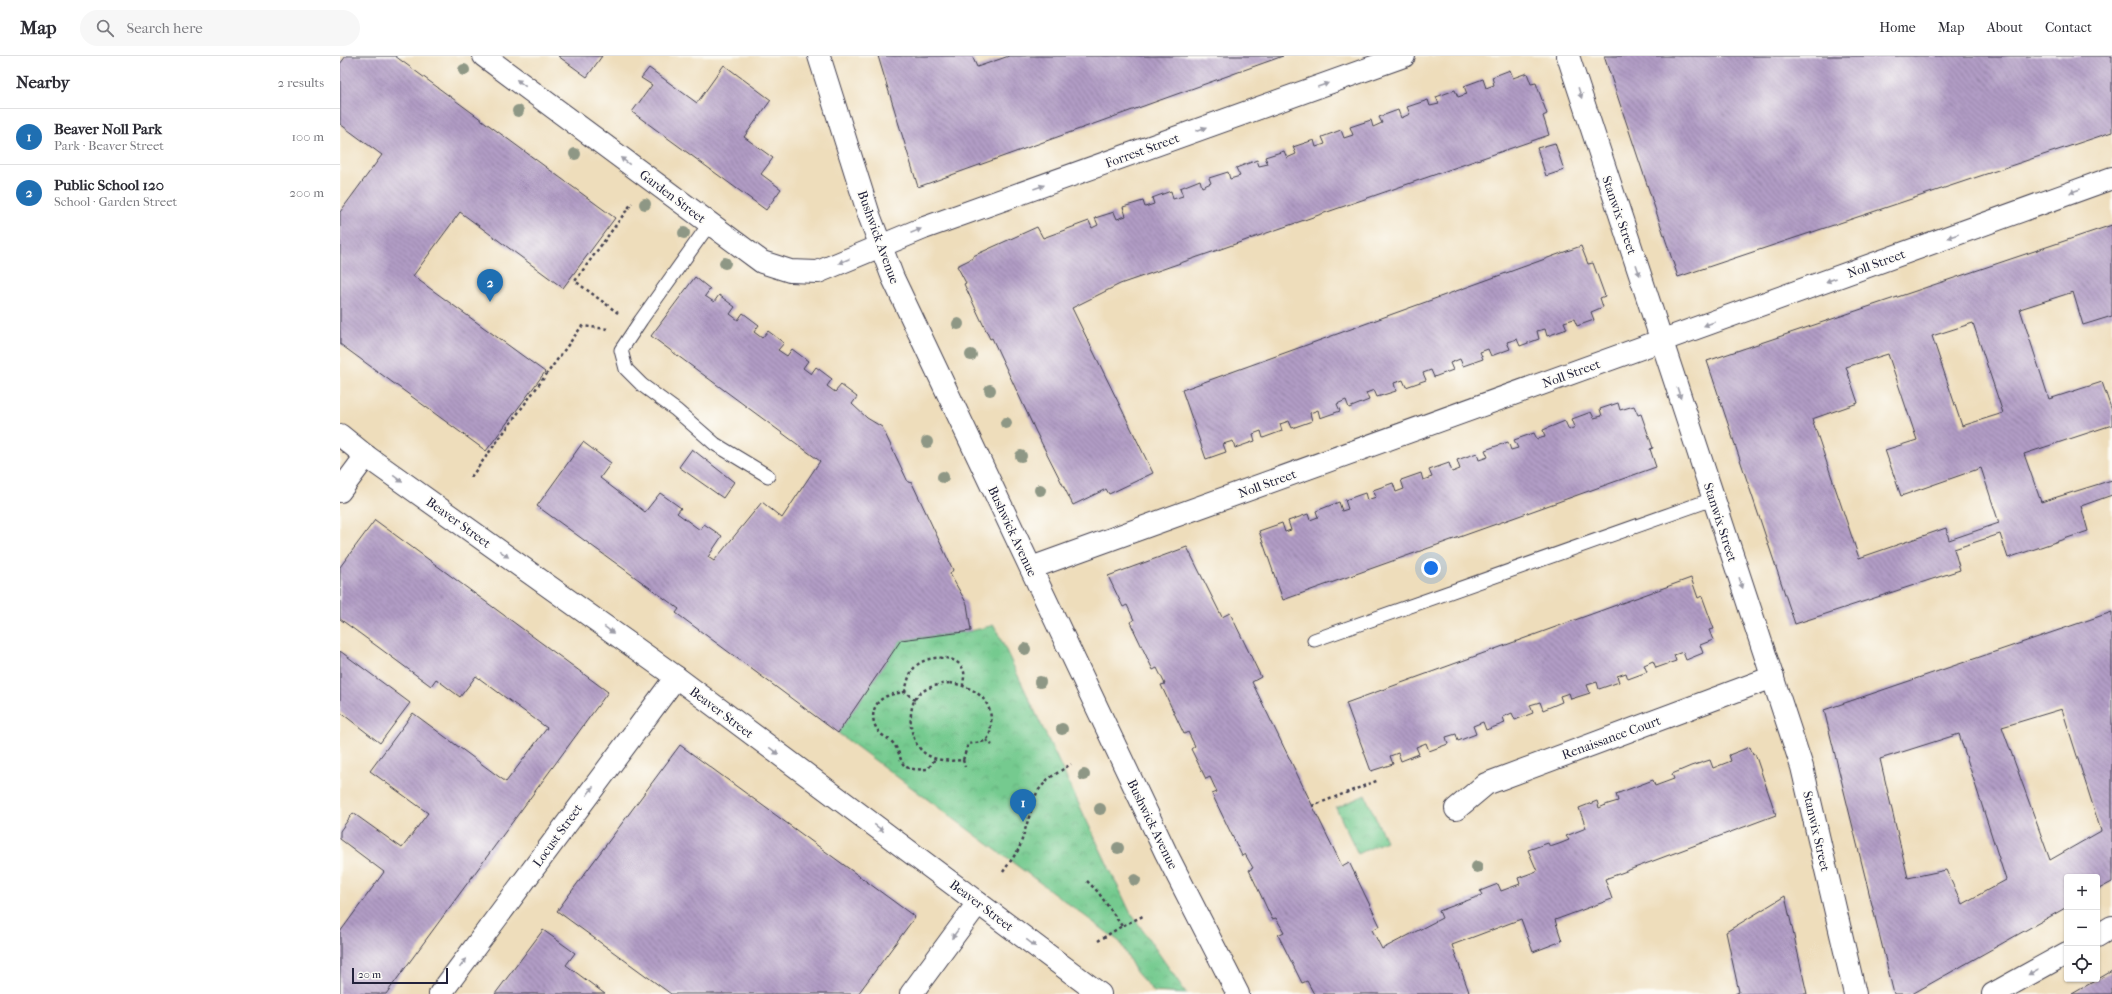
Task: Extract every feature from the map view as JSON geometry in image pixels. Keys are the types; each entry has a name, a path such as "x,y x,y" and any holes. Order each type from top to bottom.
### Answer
{"street":[{"name":"Garden Street","path":"484,56 762,262 790,271 818,272 880,246"},
{"name":"Bushwick Avenue","path":"819,56 880,246 893,278 1166,853 1238,994"},
{"name":"Forrest Street","path":"880,246 924,228 1404,56"},
{"name":"Stanwix Street","path":"1568,56 1802,767 1855,994"},
{"name":"Noll Street","path":"1031,568 2112,178"},
{"name":"Beaver Street","path":"340,435 366,456 676,677 1100,994"},
{"path":"340,492 366,456"},
{"name":"Locust Street","path":"440,994 676,677"},
{"name":"Renaissance Court","path":"1456,809 1486,784 1773,677"},
{"path":"911,994 978,903"},
{"path":"2100,934 2112,928"},
{"path":"1993,994 2064,955"}],"lane":[{"path":"710,223 641,320 622,350 626,369 642,386 676,410 715,444 768,476"},
{"path":"1314,640 1713,499"}],"path":[{"path":"622,316 575,281 632,203"},
{"path":"471,477 582,326 612,330"},
{"path":"905,692 914,667 924,660 933,657 946,658 959,664 964,671 962,685"},
{"path":"962,760 949,761 935,759 924,753 916,745 910,719 915,700 927,689 938,684 950,683 962,685 977,691 988,704 992,718 990,735 986,740 968,744 962,760 964,767"},
{"path":"905,692 915,700"},
{"path":"905,692 887,696 877,702 873,713 874,724 879,733 891,741 897,749 900,760 906,767 916,770 928,769 935,759"},
{"path":"986,740 992,745"},
{"path":"1003,872 1019,849 1037,792 1048,779 1071,764"},
{"path":"1312,806 1379,780"},
{"path":"1087,881 1098,892 1122,926"},
{"path":"1098,942 1122,926 1143,916"}],"green space":[{"path":"994,625 1130,912 1187,994 1154,992 1136,972 1120,942 838,733 901,640 971,631"},
{"path":"1365,795 1386,841 1358,854 1336,808"}],"building":[{"path":"346,56 395,56 615,218 563,288 460,212 413,276 545,372 486,451 340,344 340,212 382,155 340,124 340,64"},
{"path":"558,56 602,56 587,77"},
{"path":"878,56 972,56 977,67 1009,56 1283,56 918,187"},
{"path":"1604,56 2112,56 2112,132 1678,277"},
{"path":"724,65 771,100 744,137 773,158 761,174 781,189 766,210 632,112 652,85 641,78 649,68 697,103"},
{"path":"1510,70 1513,78 1527,73 1531,84 1536,83 1547,114 1543,116 1549,135 1120,284 1072,308 1153,473 1109,494 1106,489 1073,505 1036,432 992,338 990,339 957,266 973,258 973,256 1037,227 1043,238 1089,221 1092,228 1098,225 1095,218 1114,212 1117,219 1126,216 1123,207 1143,201 1145,207 1154,204 1152,198 1171,191 1173,199 1183,196 1180,188 1200,180 1202,187 1211,183 1209,178 1228,172 1230,179 1240,176 1236,168 1257,160 1259,166 1268,164 1265,157 1284,151 1287,158 1296,154 1293,147 1314,140 1316,147 1325,144 1322,137 1341,130 1344,138 1353,135 1350,127 1371,120 1373,127 1382,123 1379,117 1398,110 1401,118 1410,114 1407,107 1428,100 1430,106 1439,104 1436,97 1455,90 1458,97 1467,94 1464,86 1483,79 1486,88 1494,85 1492,77"},
{"path":"1555,143 1564,170 1546,176 1537,148"},
{"path":"2112,225 2112,316 2083,325 2073,292 2020,309 2049,399 2102,382 2112,411 2112,425 2024,454 2041,502 2112,480 2112,495 2081,506 2088,531 2008,558 2000,534 1954,549 1960,570 1795,624 1707,361","holes":["1973,323 2003,413 1962,426 1932,336","1888,354 1917,440 1885,450 1901,496 1981,468 1999,523 1949,540 1946,528 1859,558 1812,419 1858,403 1846,367"]},
{"path":"1581,246 1588,264 1593,263 1605,296 1600,298 1603,307 1591,312 1594,320 1577,326 1574,319 1564,322 1567,329 1547,336 1545,329 1537,331 1539,339 1520,346 1517,339 1507,342 1510,349 1491,356 1488,349 1480,352 1483,359 1463,366 1460,359 1450,363 1453,370 1434,377 1431,370 1423,373 1426,380 1406,387 1403,380 1394,383 1396,391 1377,397 1374,390 1366,393 1369,400 1349,408 1346,400 1337,404 1340,411 1320,418 1318,410 1310,413 1312,421 1292,428 1289,421 1280,424 1282,431 1263,438 1261,431 1253,434 1255,441 1235,448 1233,441 1223,444 1226,452 1206,459 1182,390"},
{"path":"695,277 710,289 705,296 714,302 719,295 735,307 730,314 738,320 743,313 759,325 754,332 762,338 768,331 784,343 778,350 787,356 792,349 808,361 803,368 811,374 816,367 832,379 827,386 835,392 841,385 857,397 852,404 867,418 882,427 908,482 912,483 953,570 950,574 967,604 971,631 901,640 838,733 676,613 679,609 537,506 583,442 611,463 600,478 645,512 660,493 681,508 677,513 700,530 704,524 722,536 708,557 714,561 762,502 782,518 820,461 651,336"},
{"path":"1618,403 1620,410 1634,406 1638,415 1641,414 1653,448 1650,449 1656,467 1283,600 1259,531 1282,523 1285,532 1291,530 1288,521 1308,514 1310,520 1318,517 1316,511 1339,502 1342,511 1348,509 1345,500 1365,493 1367,500 1376,497 1373,490 1393,483 1396,492 1404,489 1401,480 1421,473 1423,480 1432,477 1429,470 1449,463 1452,472 1460,469 1457,460 1477,453 1479,460 1488,457 1485,450 1508,442 1511,450 1518,448 1514,440 1534,433 1537,439 1545,437 1543,430 1565,421 1569,430 1575,427 1572,419 1591,412 1594,418 1602,416 1600,409"},
{"path":"692,449 734,482 723,498 679,467"},
{"path":"375,520 608,692 386,994 340,994 340,932 384,872 340,839 340,831 353,813 402,848 428,813 370,771 413,713 506,782 547,728 476,676 460,697 436,679 431,686 340,619 340,567"},
{"path":"1187,547 1222,617 1230,613 1261,677 1252,682 1342,866 1349,862 1380,926 1372,930 1382,949 1442,918 1439,911 1482,895 1480,891 1498,884 1501,891 1520,884 1518,878 1537,871 1528,850 1548,843 1550,847 1559,844 1569,840 1566,836 1586,828 1579,808 1597,801 1599,808 1618,801 1616,794 1653,780 1655,786 1674,779 1672,774 1691,766 1710,760 1713,768 1731,761 1729,755 1750,747 1753,755 1755,754 1776,815 1605,879 1612,899 1555,920 1562,941 1533,952 1521,919 1452,945 1469,992 1465,994 1314,994 1307,981 1302,983 1278,935 1284,932 1276,918 1272,919 1249,870 1253,868 1245,854 1242,856 1212,794 1217,792 1210,777 1206,779 1191,749 1195,746 1188,732 1184,734 1161,685 1165,684 1157,668 1153,670 1130,622 1134,620 1127,605 1123,607 1108,576"},
{"path":"1691,578 1698,598 1702,596 1714,629 1709,630 1713,640 1700,645 1703,653 1686,660 1683,652 1674,655 1676,661 1656,668 1653,661 1644,665 1647,672 1628,679 1626,673 1617,676 1619,682 1599,689 1597,682 1587,685 1590,693 1571,699 1569,693 1560,696 1562,702 1543,710 1540,702 1530,705 1533,713 1515,720 1512,713 1503,717 1505,723 1486,730 1483,722 1473,726 1476,734 1458,741 1456,734 1446,737 1448,744 1429,751 1426,743 1416,747 1419,754 1401,761 1398,753 1390,756 1393,764 1371,771 1346,703"},
{"path":"2112,612 2112,882 2100,888 2100,874 2064,874 2064,909 1912,994 1894,994 1824,710","holes":["2062,709 2101,831 2050,860 2002,727","1959,734 2006,880 1962,904 1946,870 1908,878 1880,759"]},
{"path":"340,651 410,703 380,743 340,712"},
{"path":"680,745 915,917 858,994 671,994 557,911"},
{"path":"1785,896 1807,994 1735,994 1739,992 1726,932"},
{"path":"543,930 575,953 566,965 605,994 495,994"},
{"path":"2112,971 2112,994 2072,994 2093,982 2100,982 2100,978"}],"place":[{"name":"Public School 120","path":"490,302"},
{"name":"Beaver Noll Park","path":"1023,822"}]}
